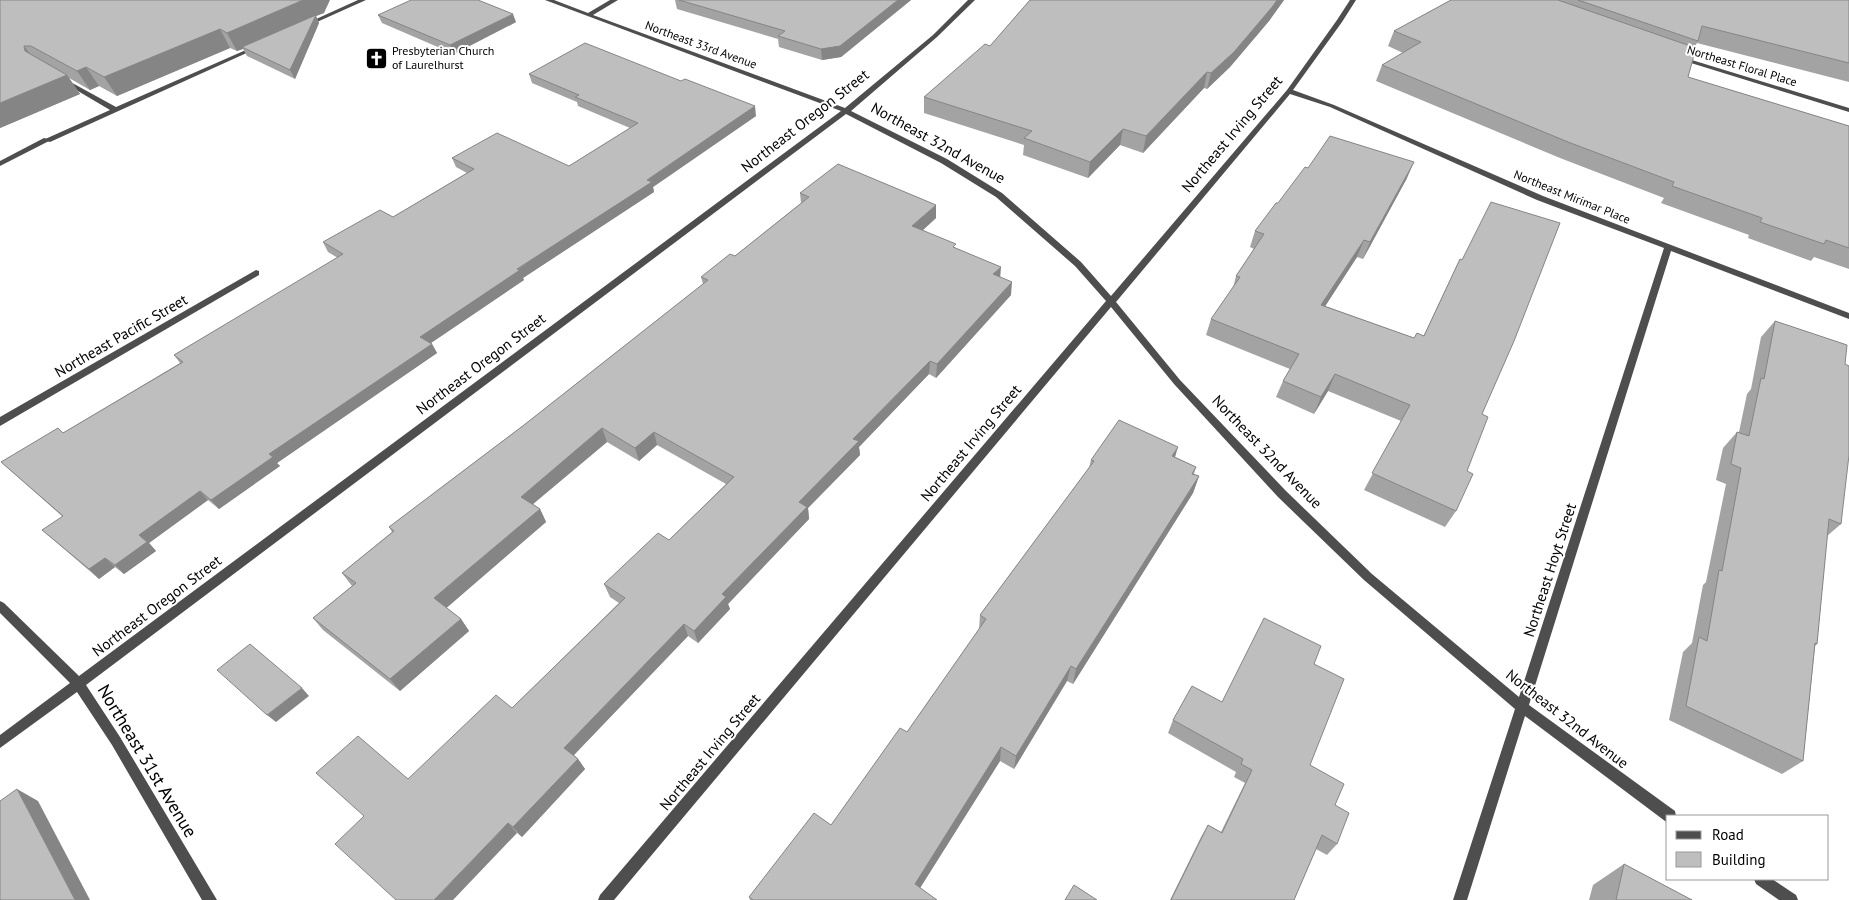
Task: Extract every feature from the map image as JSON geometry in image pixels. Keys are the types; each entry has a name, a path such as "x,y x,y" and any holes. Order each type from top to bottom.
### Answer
{"street":[{"path":"301,27 363,0"},
{"name":"Northeast 33rd Avenue","path":"548,0 846,111"},
{"path":"588,15 615,0"},
{"name":"Northeast Oregon Street","path":"0,742 846,111 935,36 972,0"},
{"name":"Northeast Irving Street","path":"605,900 1110,300 1289,91 1353,0"},
{"path":"0,164 47,140 265,43"},
{"name":"Northeast Floral Place","path":"1674,56 1849,110"},
{"path":"58,77 114,110"},
{"name":"Northeast Mirimar Place","path":"1289,91 1332,106 1540,198 1849,316"},
{"name":"Northeast 32nd Avenue","path":"846,111 936,157 999,195 1078,264 1178,382 1282,494 1368,577 1522,707 1669,815"},
{"name":"Northeast Hoyt Street","path":"1460,900 1668,248"},
{"name":"Northeast Pacific Street","path":"0,422 256,274"},
{"name":"Northeast 31st Avenue","path":"0,606 78,683 116,741 210,900"},
{"path":"1762,880 1791,900"}],"building":[{"path":"0,0 303,0 227,33 220,29 104,77 86,67 77,71 31,46 24,46 25,51 67,75 0,103"},
{"path":"411,0 478,0 513,14 450,45 378,15"},
{"path":"679,0 898,0 840,46 821,49 778,36 785,31"},
{"path":"1030,0 1277,0 1234,52 1211,73 1207,72 1146,136 1123,129 1090,162 1024,138 1032,131 924,97 985,44 990,46"},
{"path":"1451,0 1558,0 1696,48 1688,77 1849,126 1849,248 1826,240 1824,244 1760,222 1762,218 1672,186 1674,182 1568,142 1382,65 1421,42 1394,31"},
{"path":"1578,0 1849,0 1849,63 1702,26 1698,41"},
{"path":"316,15 290,70 242,47"},
{"path":"585,43 681,81 685,79 755,106 647,180 652,182 517,269 520,270 420,337 432,344 269,454 273,457 211,500 200,491 139,535 147,542 115,565 105,558 89,569 42,530 63,516 1,462 58,428 63,433 183,362 174,355 343,254 323,242 380,210 393,217 474,169 452,158 497,133 569,166 638,123 575,97 579,95 529,74"},
{"path":"1330,136 1414,162 1370,242 1364,240 1321,305 1414,338 1417,333 1424,336 1460,259 1462,260 1491,202 1560,223 1514,341 1482,414 1488,417 1467,471 1473,474 1456,511 1372,473 1410,405 1335,374 1321,397 1283,381 1299,354 1211,319 1240,277 1236,276 1264,234 1255,231 1305,167 1308,168"},
{"path":"838,164 936,205 912,226 956,244 953,247 1001,267 993,274 1012,282 937,364 930,361 853,439 859,441 799,502 807,507 722,594 726,597 694,631 684,624 564,748 578,759 513,827 508,823 434,900 396,900 335,844 364,816 316,773 358,736 408,779 496,695 512,708 625,598 604,584 658,533 669,540 734,477 654,432 635,448 602,428 521,497 540,509 434,598 461,619 390,679 313,618 356,583 342,573 394,531 389,527 524,425 708,280 701,277 730,254 735,256 809,197 800,193"},
{"path":"1775,321 1847,345 1845,364 1849,366 1849,455 1841,524 1829,519 1803,761 1686,706 1699,637 1707,641 1719,570 1722,571 1741,468 1731,464 1737,432 1749,436 1761,378 1764,379"},
{"path":"1119,420 1178,447 1172,456 1196,467 1192,474 1199,476 1076,669 1071,666 1016,756 1001,747 915,884 937,900 753,900 749,897 814,813 831,825 900,728 907,732 986,619 980,615 1094,461 1091,460"},
{"path":"1264,618 1321,646 1314,664 1344,679 1310,765 1344,784 1335,805 1349,813 1337,844 1322,835 1294,900 1171,900 1208,825 1222,833 1252,770 1241,764 1243,759 1173,720 1192,686 1222,702"},
{"path":"250,644 302,688 267,715 217,670"},
{"path":"17,789 75,900 0,900 0,801"},
{"path":"1624,864 1692,900 1616,900"},
{"path":"1074,885 1097,900 1065,900"}],"place":[{"name":"Presbyterian Church of Laurelhurst","path":"376,58"}]}
